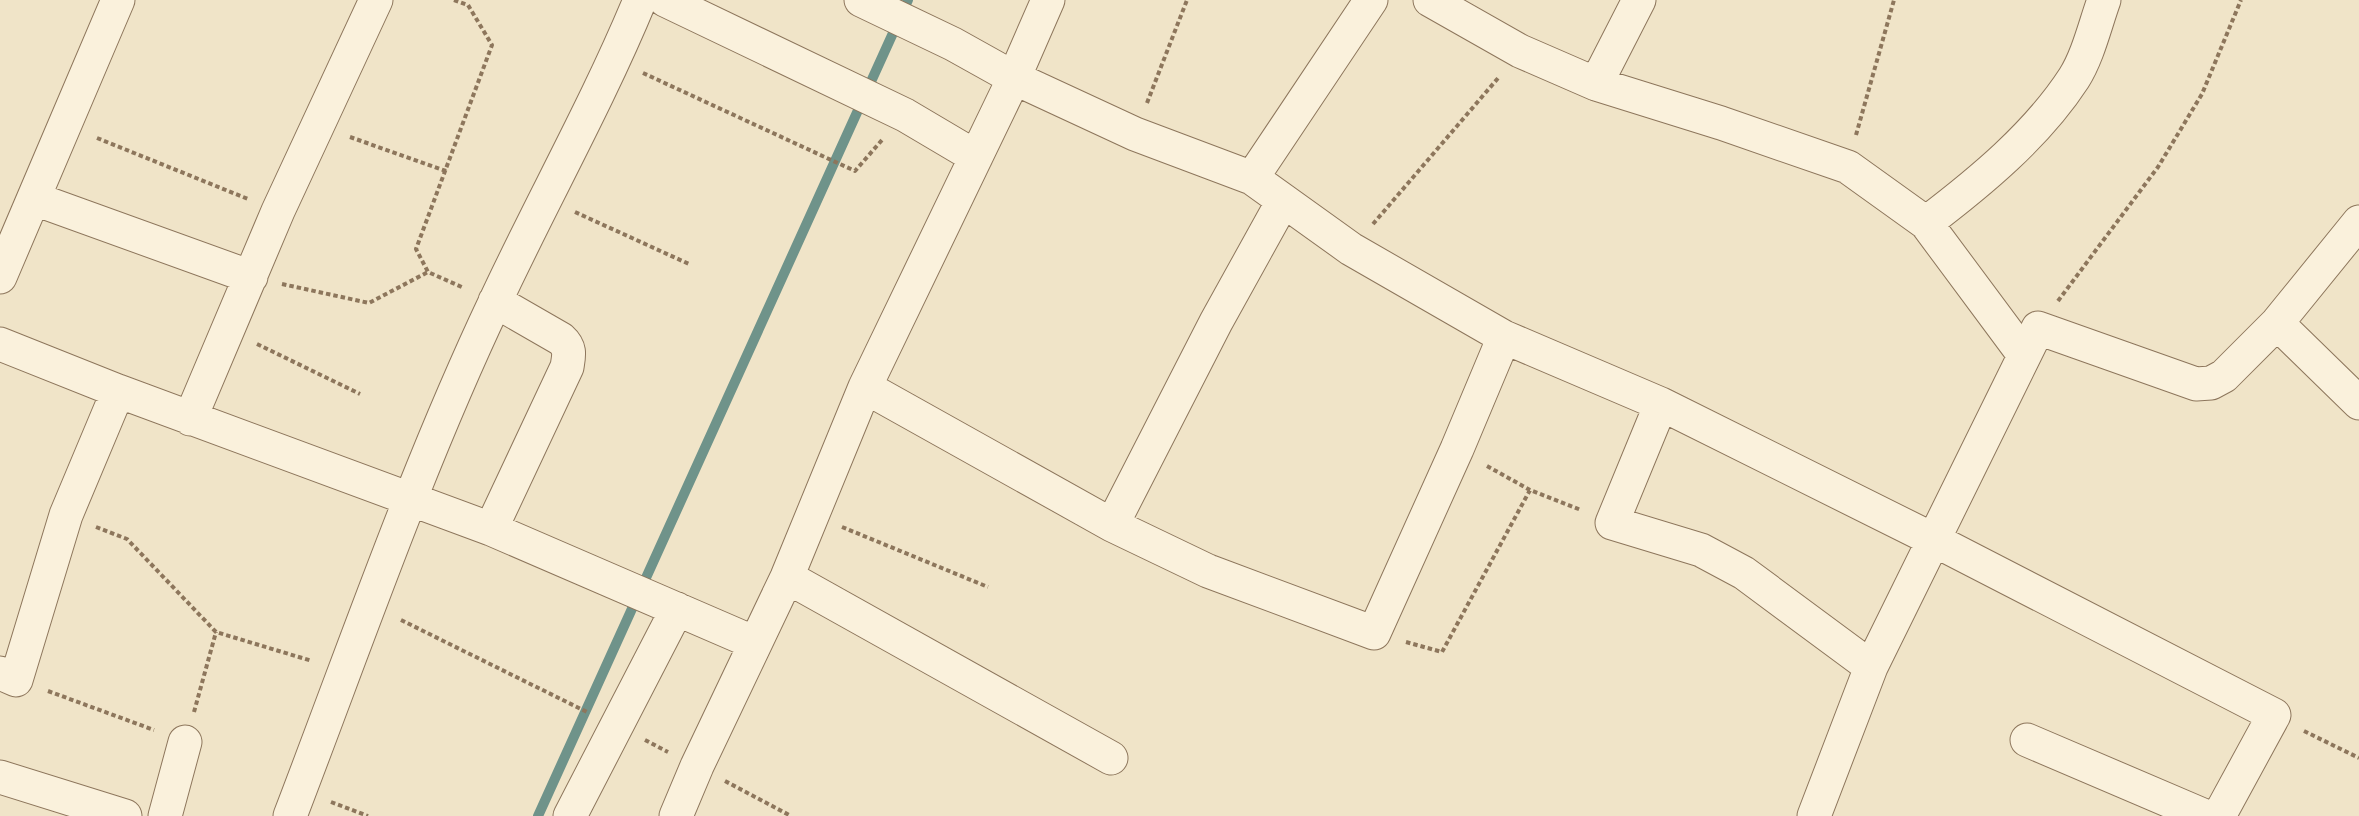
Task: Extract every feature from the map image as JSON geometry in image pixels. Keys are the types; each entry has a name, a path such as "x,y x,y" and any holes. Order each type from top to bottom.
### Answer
{"street":[{"path":"0,277 118,0"},
{"path":"190,418 278,212 376,0"},
{"path":"290,816 371,605 409,497 495,301 548,200 615,61 640,0"},
{"path":"665,0 905,115 976,157"},
{"path":"861,0 953,44 1014,78 1135,134 1252,178 1351,249 1504,337 1661,404 1934,540 2274,715 2219,816"},
{"path":"676,816 697,766 787,577 865,387 1014,78 1048,0"},
{"path":"1252,178 1371,0"},
{"path":"1430,0 1520,51 1596,84 1721,123 1848,167 1926,223 2031,342 2196,384 2211,383 2224,376 2277,323 2359,222"},
{"path":"1596,84 1639,0"},
{"path":"1926,223 1970,190 2041,121 2075,76 2104,0"},
{"path":"35,199 251,278"},
{"path":"1112,525 1216,322 1283,201"},
{"path":"491,530 567,367 570,352 561,339 495,301"},
{"path":"2277,323 2359,404"},
{"path":"865,387 1112,525 1208,571 1374,633 1458,449 1504,337"},
{"path":"1814,816 1871,667 2031,342"},
{"path":"0,344 190,418 409,497 755,643"},
{"path":"8,676 66,515 118,391"},
{"path":"1661,404 1612,523 1701,550 1744,573 1871,667"},
{"path":"787,577 1111,758"},
{"path":"570,816 677,609"},
{"path":"2027,740 2205,816"},
{"path":"165,816 185,742"},
{"path":"0,777 125,816"}],"path":[{"path":"454,0 468,5 492,45 416,249 428,272 495,301"},
{"path":"1135,134 1187,0"},
{"path":"1848,167 1894,0"},
{"path":"2031,342 2158,167 2202,94 2241,0"},
{"path":"1351,249 1520,51"},
{"path":"615,61 855,171 905,115"},
{"path":"65,125 278,212"},
{"path":"318,126 446,171"},
{"path":"548,200 689,264"},
{"path":"251,278 369,303 428,272"},
{"path":"229,330 360,394"},
{"path":"1458,449 1530,490 1612,523"},
{"path":"1374,633 1442,652 1530,490"},
{"path":"66,515 127,539 216,632 344,671"},
{"path":"814,515 988,587"},
{"path":"371,605 697,766 791,816"},
{"path":"8,676 185,742 216,632"},
{"path":"2274,715 2359,758"}],"waterway":[{"path":"538,816 908,0"}]}
